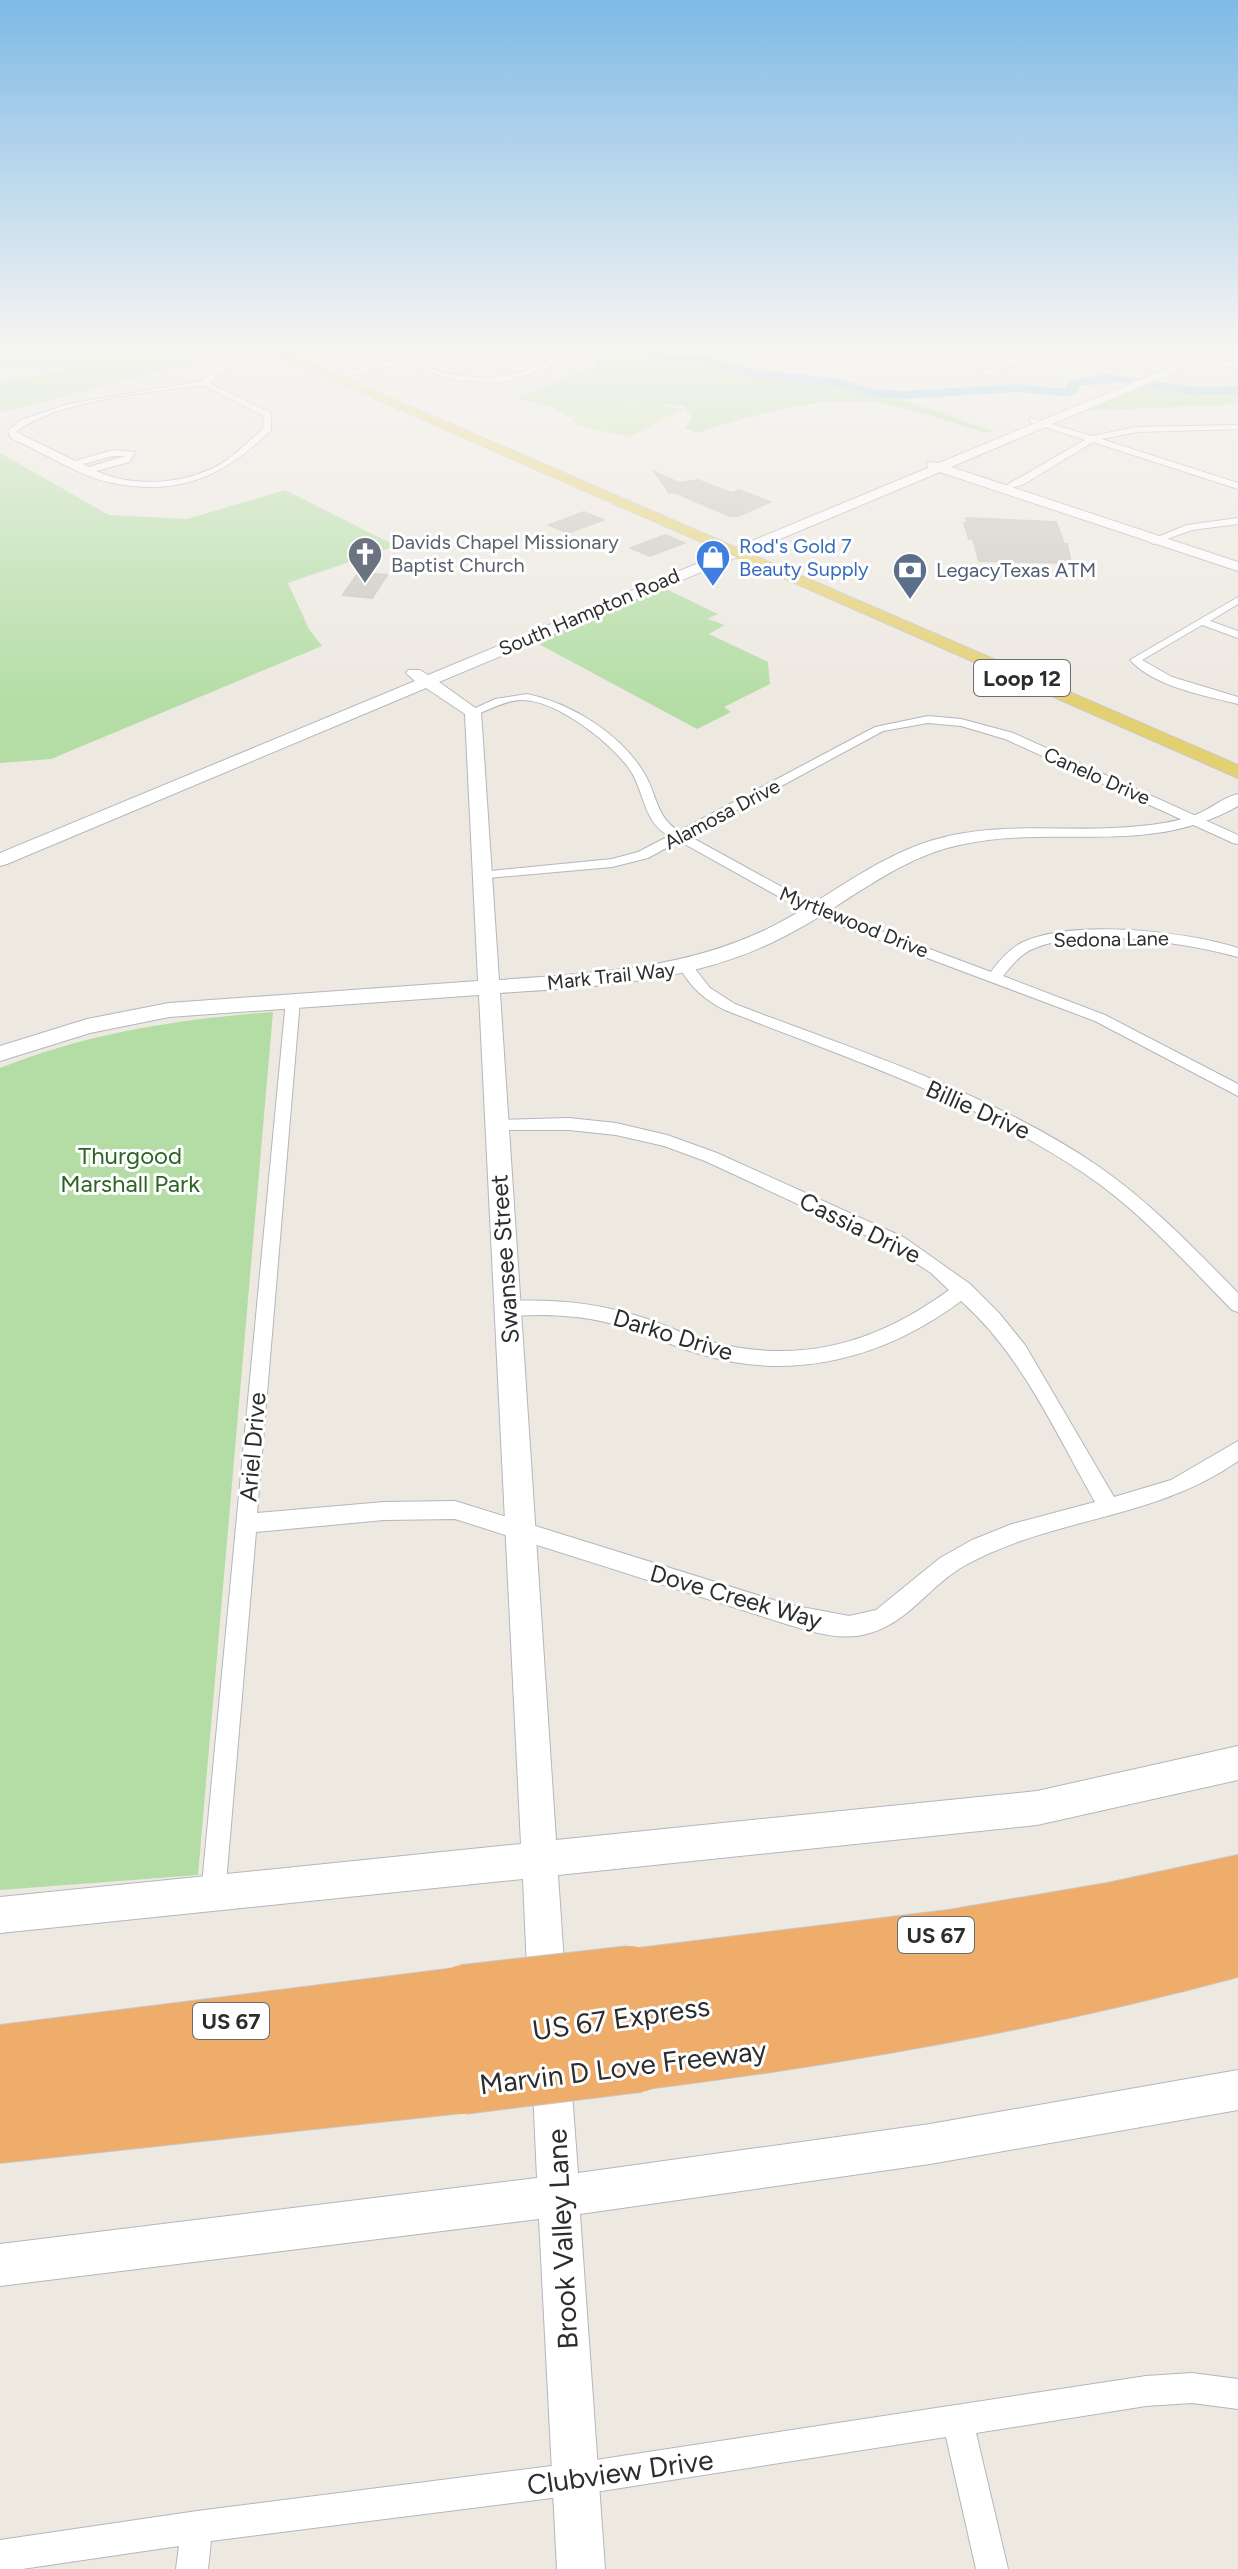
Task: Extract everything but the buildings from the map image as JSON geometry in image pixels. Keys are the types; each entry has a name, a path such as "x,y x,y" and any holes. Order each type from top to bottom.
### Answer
{"highway":[{"name":"Marvin D Love Freeway","path":"0,2137 456,2064 948,1934 1107,1907 1238,1878"},
{"name":"US 67 Express","path":"633,2019 997,1963 1238,1913"},
{"name":"Marvin D Love Freeway","path":"0,2050 463,1992 791,2047 969,2016 1238,1953"},
{"path":"0,2096 456,2064"}],"main road":[{"name":"Loop 12","path":"547,469 734,546 1238,772"},
{"name":"Loop 12","path":"558,469 608,493"},
{"name":"South Hampton Road","path":"0,860 420,677 923,469"},
{"path":"959,469 995,479 1008,488 1153,541 1238,567"},
{"path":"1153,541 1161,548 1238,575"},
{"name":"Loop 12","path":"847,596 1238,759"},
{"path":"420,677 473,712"},
{"name":"Swansee Street","path":"473,712 539,1861"},
{"name":"South Hampton Road","path":"0,848 302,727"},
{"name":"Mark Trail Way","path":"0,1054 87,1026 135,1016 227,1004 614,978 687,968 763,940 904,857 962,838 1017,833 1130,833 1166,829 1195,820 1238,799"},
{"path":"0,1915 1037,1808 1238,1763"},
{"name":"Brook Valley Lane","path":"539,1861 581,2569"},
{"path":"0,2265 559,2196 1055,2127 1238,2090"}],"street":[{"path":"88,470 92,469"},
{"path":"88,470 129,484 185,481 219,469"},
{"path":"1008,488 1035,477 1045,469"},
{"path":"1186,469 1238,486"},
{"path":"1153,541 1190,527 1238,521"},
{"path":"1238,600 1138,657 1136,663 1184,684 1238,701"},
{"path":"1201,621 1238,635"},
{"name":"Myrtlewood Drive","path":"473,712 499,701 529,697 542,700 612,742 638,773 657,820 681,837 815,911 1100,1018 1238,1091"},
{"name":"Alamosa Drive","path":"481,876 612,863 643,855 879,729 907,721 953,720"},
{"name":"Canelo Drive","path":"953,720 1009,736 1238,840"},
{"name":"Sedona Lane","path":"995,977 1020,949 1052,939 1178,938 1213,944 1238,953"},
{"name":"Billie Drive","path":"687,968 694,981 708,995 730,1007 964,1102 1052,1145 1129,1199 1238,1305"},
{"name":"Ariel Drive","path":"213,1895 293,1000"},
{"name":"Cassia Drive","path":"496,1126 569,1124 616,1129 667,1141 711,1157 899,1243 964,1289 993,1318 1018,1350 1109,1507"},
{"name":"Darko Drive","path":"509,1308 556,1306 598,1312 633,1321 707,1349 739,1356 781,1358 829,1355 865,1346 909,1326 964,1289"},
{"name":"Dove Creek Way","path":"246,1523 428,1509 455,1510 786,1614 828,1625 858,1626 891,1611 947,1565 980,1547 1109,1507 1161,1495 1189,1483 1238,1450"},
{"name":"Clubview Drive","path":"0,2556 197,2527 576,2479 1146,2391 1192,2388 1238,2394"},
{"path":"958,2422 992,2569"},
{"path":"192,2569 197,2527"}],"green space":[{"path":"0,469 28,469 109,515 187,519 285,490 396,546 288,583 309,629 322,646 51,759 0,763"},
{"path":"664,588 718,614 708,619 725,625 709,634 768,662 770,684 724,707 731,712 697,729 535,642"},
{"name":"Thurgood Marshall Park","path":"273,1012 198,1875 0,1890 0,1068 66,1045 134,1030"}],"place":[{"name":"Davids Chapel Missionary Baptist Church","path":"365,585"},
{"name":"Rod's Gold 7 Beauty Supply","path":"713,588"},
{"name":"LegacyTexas ATM","path":"910,601"}]}
